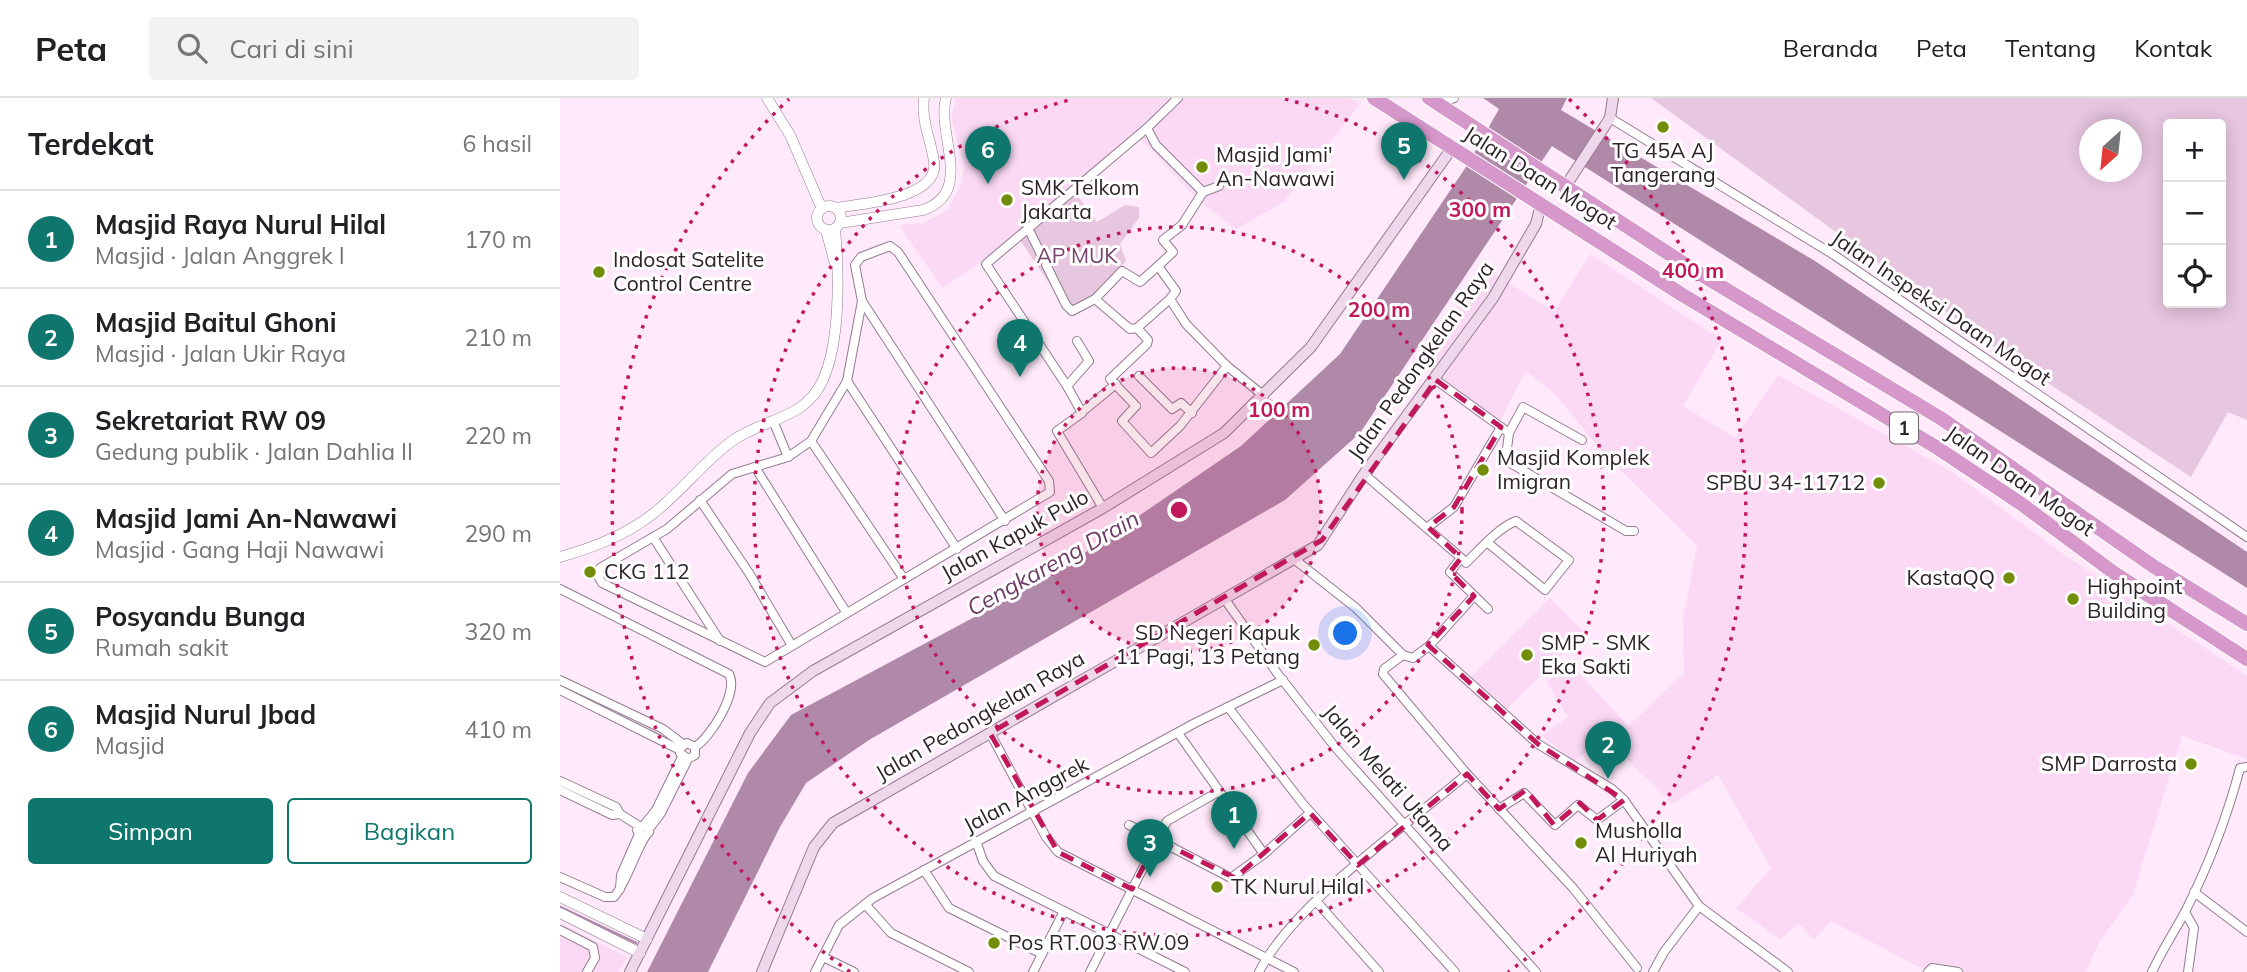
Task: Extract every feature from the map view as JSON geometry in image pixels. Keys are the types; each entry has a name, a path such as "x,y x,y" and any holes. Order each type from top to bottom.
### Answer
{"highway":[{"name":"Jalan Daan Mogot","path":"1374,98 1681,294 1936,447 2020,503 2117,575 2247,659"},
{"name":"Jalan Daan Mogot","path":"1434,101 1697,272 1942,419 2153,566 2247,624"}],"main road":[{"path":"1559,183 1575,171 1607,123 1614,98"},
{"name":"Jalan Kapuk Pulo","path":"630,972 750,733 776,698 853,646 1103,508 1203,448 1264,396 1322,332 1452,148"},
{"name":"Jalan Pedongkelan Raya","path":"762,972 814,848 826,830 1313,549 1322,540 1364,474 1436,380 1493,298 1544,206"}],"street":[{"path":"766,98 790,135 822,209 818,223 834,227 923,210 935,204 942,196 953,174 943,120 946,98"},
{"path":"822,209 911,194 925,185 935,163 925,128 924,98"},
{"path":"1082,412 986,265 1147,128 1178,98"},
{"path":"1434,101 1454,98"},
{"name":"Jalan Inspeksi Daan Mogot","path":"1607,123 1834,255 2247,537"},
{"path":"1147,128 1156,145 1203,192"},
{"path":"1028,228 1066,305 1072,310 1095,299 1122,271 1140,282 1173,253 1163,240 1182,225 1203,192 1219,186"},
{"path":"560,557 611,540 635,526 659,510 731,442 774,423 811,398 822,381 833,338 834,227 840,215 835,208"},
{"path":"862,301 846,382 811,440 788,457 732,474 653,537 600,568 598,578 607,586 765,662 791,644 1005,522 1047,495 1051,489 1049,481 894,248 881,247 857,261 854,270 862,301 1005,522"},
{"path":"1095,299 1130,329 1137,328 1177,292 1158,266"},
{"path":"1170,299 1186,324 1227,366 1264,396"},
{"path":"1137,328 1148,343 1110,379 1136,406 1122,421 1152,453 1192,413 1227,366"},
{"path":"1067,386 1089,361 1077,341"},
{"path":"1139,376 1172,409 1181,403 1192,413"},
{"path":"1436,380 1505,430"},
{"path":"846,382 957,549"},
{"path":"1103,508 1057,431 1115,384"},
{"path":"1428,527 1454,507 1523,407 1582,440"},
{"path":"774,423 788,457"},
{"path":"1505,430 1506,456 1512,464 1626,531 1634,531"},
{"path":"811,440 904,579"},
{"path":"755,467 846,612"},
{"path":"1364,474 1428,527 1466,563 1488,543 1516,521 1569,560 1545,590 1488,543"},
{"path":"700,500 749,573 791,644"},
{"path":"653,537 721,642"},
{"path":"1461,558 1450,572 1488,609"},
{"path":"1294,559 1356,608 1403,655 1413,658 1429,646 1474,596"},
{"path":"560,589 729,674 731,691 709,736 695,747"},
{"name":"Jalan Melati Utama","path":"1224,598 1283,680 1404,827 1536,972"},
{"path":"1429,646 1538,744 1612,789 1623,800 1699,906 1788,972"},
{"path":"1403,655 1384,669 1383,674 1467,774 1573,888 1637,968"},
{"path":"560,680 663,729 684,753"},
{"name":"Jalan Anggrek","path":"815,972 839,925 865,904 976,841 1228,706 1283,680"},
{"path":"560,690 684,753 695,755 695,747"},
{"path":"1228,706 1310,813 1455,972"},
{"path":"990,733 1046,837 1058,852 1294,972"},
{"path":"1178,733 1264,854"},
{"path":"560,877 609,898 617,895 636,859 643,830 662,813 684,753 690,744 695,747"},
{"path":"2152,972 2165,943 2185,912 2225,824 2240,768 2247,767"},
{"path":"1259,972 1266,958 1317,901 1467,774"},
{"path":"560,781 616,807 620,814 643,830"},
{"path":"560,790 612,814 620,814"},
{"path":"1090,972 1157,840 1174,815 1218,792"},
{"path":"1499,809 1524,793 1555,825 1580,804 1597,820 1623,800"},
{"path":"1129,825 1231,878 1264,854 1310,813"},
{"path":"976,841 983,861 994,876 1185,972"},
{"path":"924,870 949,908 1042,954"},
{"path":"2194,892 2247,932"},
{"path":"560,897 647,940"},
{"path":"1317,901 1379,972"},
{"path":"865,904 891,933 969,972"},
{"path":"1653,972 1699,906"},
{"path":"1033,972 1064,911"},
{"path":"2185,912 2194,928 2188,972"},
{"path":"560,913 640,953"},
{"path":"560,930 593,947 595,958 587,972"},
{"path":"823,957 854,972"},
{"path":"1930,970 1958,972"}],"highlighted area":[{"path":"1436,380 1501,427 1454,507 1428,527 1461,558 1450,572 1474,596 1428,645 1538,744 1624,800 1597,820 1580,803 1554,825 1526,790 1499,809 1467,774 1358,865 1310,813 1235,878 1157,840 1132,889 1058,852 990,733 1322,540"}],"shaded area":[{"path":"956,98 1350,98 1360,104 1284,202 1236,229 1197,199 1140,138 1018,237 942,288 899,225 924,223 947,210 960,187 964,167 951,117"},
{"path":"1483,98 1567,98 1561,110 1815,261 2247,552 2247,588 1552,146 1360,433 1285,500 869,740 806,783 780,827 708,972 647,972 748,773 791,715 1051,576 1241,446 1340,354 1468,164 1499,109"},
{"path":"1590,254 1722,340 1683,406 1735,438 1778,375 1954,473 2063,554 2247,676 2247,759 2182,736 2133,894 2098,944 2086,972 1929,972 1831,921 1814,940 1798,923 1781,940 1736,908 1771,868 1718,775 1673,804 1605,738 1573,762 1542,735 1568,717 1547,682 1570,663 1628,726 1684,673 1683,618 1697,546 1605,455 1555,394 1526,371 1499,423 1420,364 1483,267 1554,312"},
{"name":"SMP - SMK Eka Sakti","path":"1550,598 1584,632 1504,712 1470,678"},
{"path":"560,923 627,957 619,972 560,972"}],"green space":[{"path":"1651,98 2247,98 2247,420 2228,412 2191,477 2007,356"},
{"name":"AP MUK","path":"1073,190 1097,222 1125,205 1139,207 1139,218 1120,244 1126,261 1091,298 1069,313 1018,237"}],"waterway":[{"path":"560,907 636,943"}],"place":[{"name":"TG 45A AJ Tangerang","path":"1663,127"},
{"name":"Masjid Jami' An-Nawawi","path":"1202,167"},
{"name":"Posyandu Bunga","path":"1404,180"},
{"name":"Masjid Nurul Jbad","path":"988,184"},
{"name":"SMK Telkom Jakarta","path":"1007,200"},
{"name":"Indosat Satelite Control Centre","path":"599,272"},
{"name":"Masjid Jami An-Nawawi","path":"1020,377"},
{"name":"Masjid Komplek Imigran","path":"1483,470"},
{"name":"SPBU 34-11712","path":"1879,483"},
{"name":"CKG 112","path":"590,572"},
{"name":"KastaQQ","path":"2009,578"},
{"name":"Highpoint Building","path":"2073,599"},
{"name":"SD Negeri Kapuk 11 Pagi, 13 Petang","path":"1314,645"},
{"name":"SMP - SMK Eka Sakti","path":"1527,655"},
{"name":"SMP Darrosta","path":"2191,764"},
{"name":"Masjid Baitul Ghoni","path":"1608,779"},
{"name":"Musholla Al Huriyah","path":"1581,843"},
{"name":"Masjid Raya Nurul Hilal","path":"1234,849"},
{"name":"Sekretariat RW 09","path":"1150,877"},
{"name":"TK Nurul Hilal","path":"1217,887"},
{"name":"Pos RT.003 RW.09","path":"994,943"}],"water label":[{"name":"Cengkareng Drain","path":"1053,563"}]}
